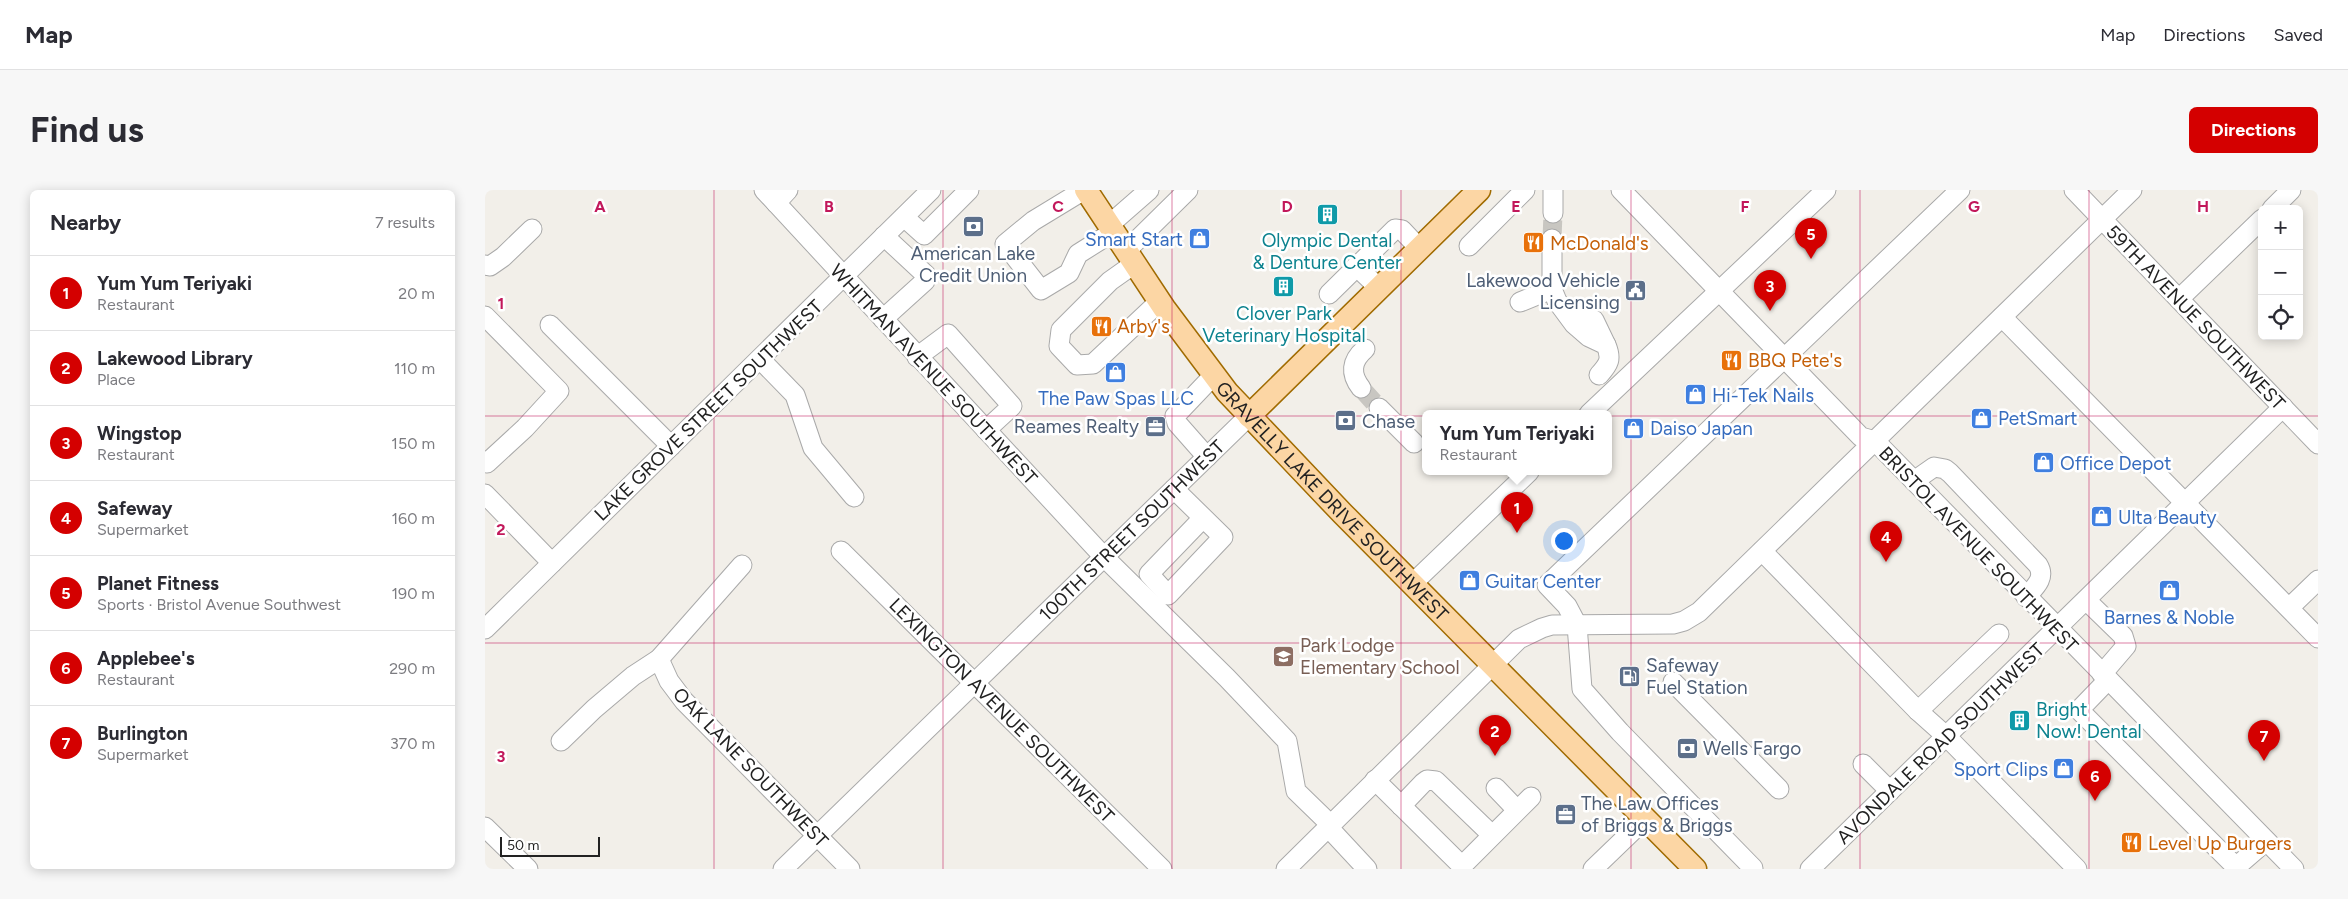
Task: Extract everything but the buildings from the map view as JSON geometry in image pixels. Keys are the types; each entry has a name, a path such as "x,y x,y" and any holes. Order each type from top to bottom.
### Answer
{"main road":[{"name":"GRAVELLY LAKE DRIVE SOUTHWEST","path":"1085,190 1160,301 1214,375 1249,416 1695,869"},
{"name":"100TH STREET SOUTHWEST","path":"1249,416 1479,190"}],"street":[{"name":"LAKE GROVE STREET SOUTHWEST","path":"485,629 931,190"},
{"path":"904,217 924,235 969,190"},
{"path":"1085,190 1033,221 1005,244 1041,290 1069,273 1078,254 1111,229 1149,190"},
{"path":"1160,301 1093,364 1077,365 1059,346 1061,330 1110,281 1187,190"},
{"path":"1469,246 1525,190"},
{"path":"1553,190 1553,213"},
{"name":"BRISTOL AVENUE SOUTHWEST","path":"1621,190 1784,360 1861,437 1875,441 2293,869"},
{"path":"1593,410 1826,190"},
{"path":"1753,868 1703,819 1582,689 1577,625 1567,606 1547,585 1960,190"},
{"name":"59TH AVENUE SOUTHWEST","path":"2074,190 2318,444"},
{"path":"1286,869 1519,639 1552,625 1673,624 1684,621 1710,603 2131,190"},
{"path":"2276,205 2291,190"},
{"name":"WHITMAN AVENUE SOUTHWEST","path":"776,194 843,277 1104,557 1227,678 1287,741 1297,791 1329,826"},
{"path":"2179,299 2258,223"},
{"path":"1329,294 1395,229 1401,230 1419,248"},
{"path":"485,265 490,266 503,257 532,230"},
{"path":"883,319 925,281 926,275 885,236"},
{"path":"1552,239 1552,289 1557,301 1574,324 1589,338 1606,345 1611,355 1610,362 1599,376"},
{"path":"1356,266 1379,288"},
{"path":"1520,302 1552,289"},
{"path":"485,316 559,391 525,428 487,463 485,462"},
{"path":"2002,317 2318,638"},
{"path":"550,325 671,446"},
{"path":"917,356 948,334 1012,406 986,430"},
{"path":"1361,388 1353,373 1353,363 1365,349"},
{"path":"760,359 795,395 813,448 854,496"},
{"path":"1207,457 1177,423 1175,416 1214,375"},
{"name":"AVONDALE ROAD SOUTHWEST","path":"1810,869 2283,407"},
{"path":"1379,408 1414,443"},
{"name":"100TH STREET SOUTHWEST","path":"783,869 1249,416"},
{"path":"1914,481 1934,467 1945,469 1950,473 2038,565 2041,570 2041,579 2026,597"},
{"path":"1413,583 1526,475"},
{"path":"1174,489 1203,518"},
{"path":"485,494 552,563"},
{"name":"LEXINGTON AVENUE SOUTHWEST","path":"841,551 1162,869"},
{"path":"1762,551 1918,711 1946,736 2077,869"},
{"path":"561,741 627,682 659,659 742,565"},
{"path":"2289,608 2318,580"},
{"path":"2086,600 2123,636 2126,646 2079,710 2236,868 2266,841"},
{"path":"1918,711 1999,634"},
{"name":"OAK LANE SOUTHWEST","path":"659,659 669,681 683,701 850,869"},
{"path":"1673,682 1779,790"},
{"path":"1863,764 1889,791"},
{"path":"1375,780 1461,866 1524,803 1495,788"},
{"path":"1401,806 1427,780 1436,781 1492,835"},
{"path":"1593,869 1645,819"},
{"path":"1329,826 1367,869"},
{"path":"485,827 528,869"}],"tunnel":[{"path":"1552,239 1553,213"},
{"path":"1361,388 1379,408"}],"place":[{"name":"Olympic Dental & Denture Center","path":"1327,214"},
{"name":"American Lake Credit Union","path":"973,227"},
{"name":"Smart Start","path":"1199,239"},
{"name":"McDonald's","path":"1534,243"},
{"name":"Planet Fitness","path":"1811,259"},
{"name":"Clover Park Veterinary Hospital","path":"1284,287"},
{"name":"Lakewood Vehicle Licensing","path":"1636,291"},
{"name":"Wingstop","path":"1770,311"},
{"name":"Arby's","path":"1101,326"},
{"name":"BBQ Pete's","path":"1732,360"},
{"name":"The Paw Spas LLC","path":"1116,372"},
{"name":"Hi-Tek Nails","path":"1696,395"},
{"name":"PetSmart","path":"1982,418"},
{"name":"Chase","path":"1346,421"},
{"name":"Reames Realty","path":"1155,426"},
{"name":"Daiso Japan","path":"1634,428"},
{"name":"Office Depot","path":"2044,463"},
{"name":"Ulta Beauty","path":"2102,517"},
{"name":"Yum Yum Teriyaki","path":"1517,533"},
{"name":"Safeway","path":"1886,562"},
{"name":"Guitar Center","path":"1469,581"},
{"name":"Barnes & Noble","path":"2169,591"},
{"name":"Park Lodge Elementary School","path":"1284,656"},
{"name":"Safeway Fuel Station","path":"1630,676"},
{"name":"Bright Now! Dental","path":"2020,720"},
{"name":"Wells Fargo","path":"1687,748"},
{"name":"Lakewood Library","path":"1495,756"},
{"name":"Burlington","path":"2264,761"},
{"name":"Sport Clips","path":"2064,769"},
{"name":"Applebee's","path":"2095,801"},
{"name":"The Law Offices of Briggs & Briggs","path":"1565,814"},
{"name":"Level Up Burgers","path":"2132,843"}]}
